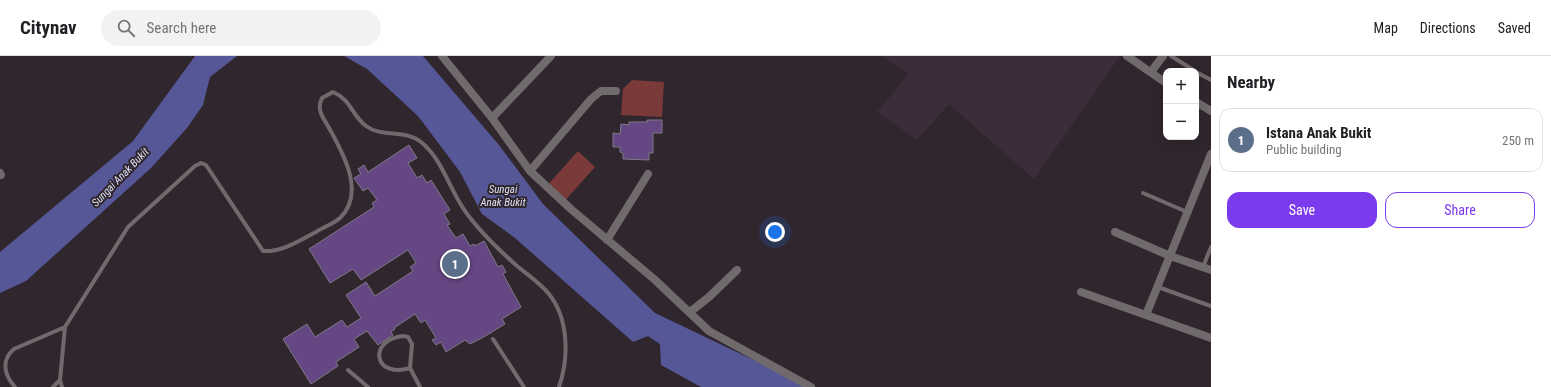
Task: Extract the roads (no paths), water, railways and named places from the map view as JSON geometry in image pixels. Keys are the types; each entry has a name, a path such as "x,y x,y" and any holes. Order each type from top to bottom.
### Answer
{"street":[{"path":"442,56 492,118 530,171 606,240 654,279 709,331 811,387"},
{"path":"492,118 551,56"},
{"path":"1126,56 1163,81"},
{"path":"1151,72 1163,56"},
{"path":"530,171 591,99 601,91 616,91"},
{"path":"1199,104 1211,111"},
{"path":"1146,315 1187,212 1207,174 1211,154"},
{"path":"606,240 648,174"},
{"path":"1115,232 1170,256 1207,269"},
{"path":"690,312 709,297 737,270"},
{"path":"1081,292 1211,338"}],"lane":[{"path":"1171,56 1190,68"},
{"path":"1199,73 1211,80"},
{"path":"62,387 60,380 66,327 128,227 194,166 201,163 206,165 263,250 276,251 282,249 338,219 350,200 352,184 347,166 319,111 322,98 333,92 344,98 358,118 374,131 401,134 420,142 445,173 465,211 506,256 539,283 550,295 558,310 563,325 566,356 564,372 558,387"},
{"path":"1143,192 1187,212"},
{"path":"1207,269 1211,247"},
{"path":"1158,287 1211,306"},
{"path":"15,387 8,378 5,368 8,355 14,349 66,327"},
{"path":"410,368 396,372 388,370 382,364 379,356 382,346 396,337 408,337 412,344 410,368 420,387"},
{"path":"493,339 524,387"},
{"path":"348,370 368,387"},
{"path":"53,387 60,380"}],"water":[{"name":"Sungai Anak Bukit","path":"195,56 237,56 210,77 203,105 187,128 151,168 26,281 0,293 0,252 133,141"},
{"name":"Sungai Anak Bukit","path":"344,56 423,56 499,145 543,204 655,313 785,375 804,387 701,387 661,365 660,344 648,336 633,342 515,238 482,214 460,172 418,116 367,69"}],"place":[{"name":"Istana Anak Bukit","path":"455,264"}]}
